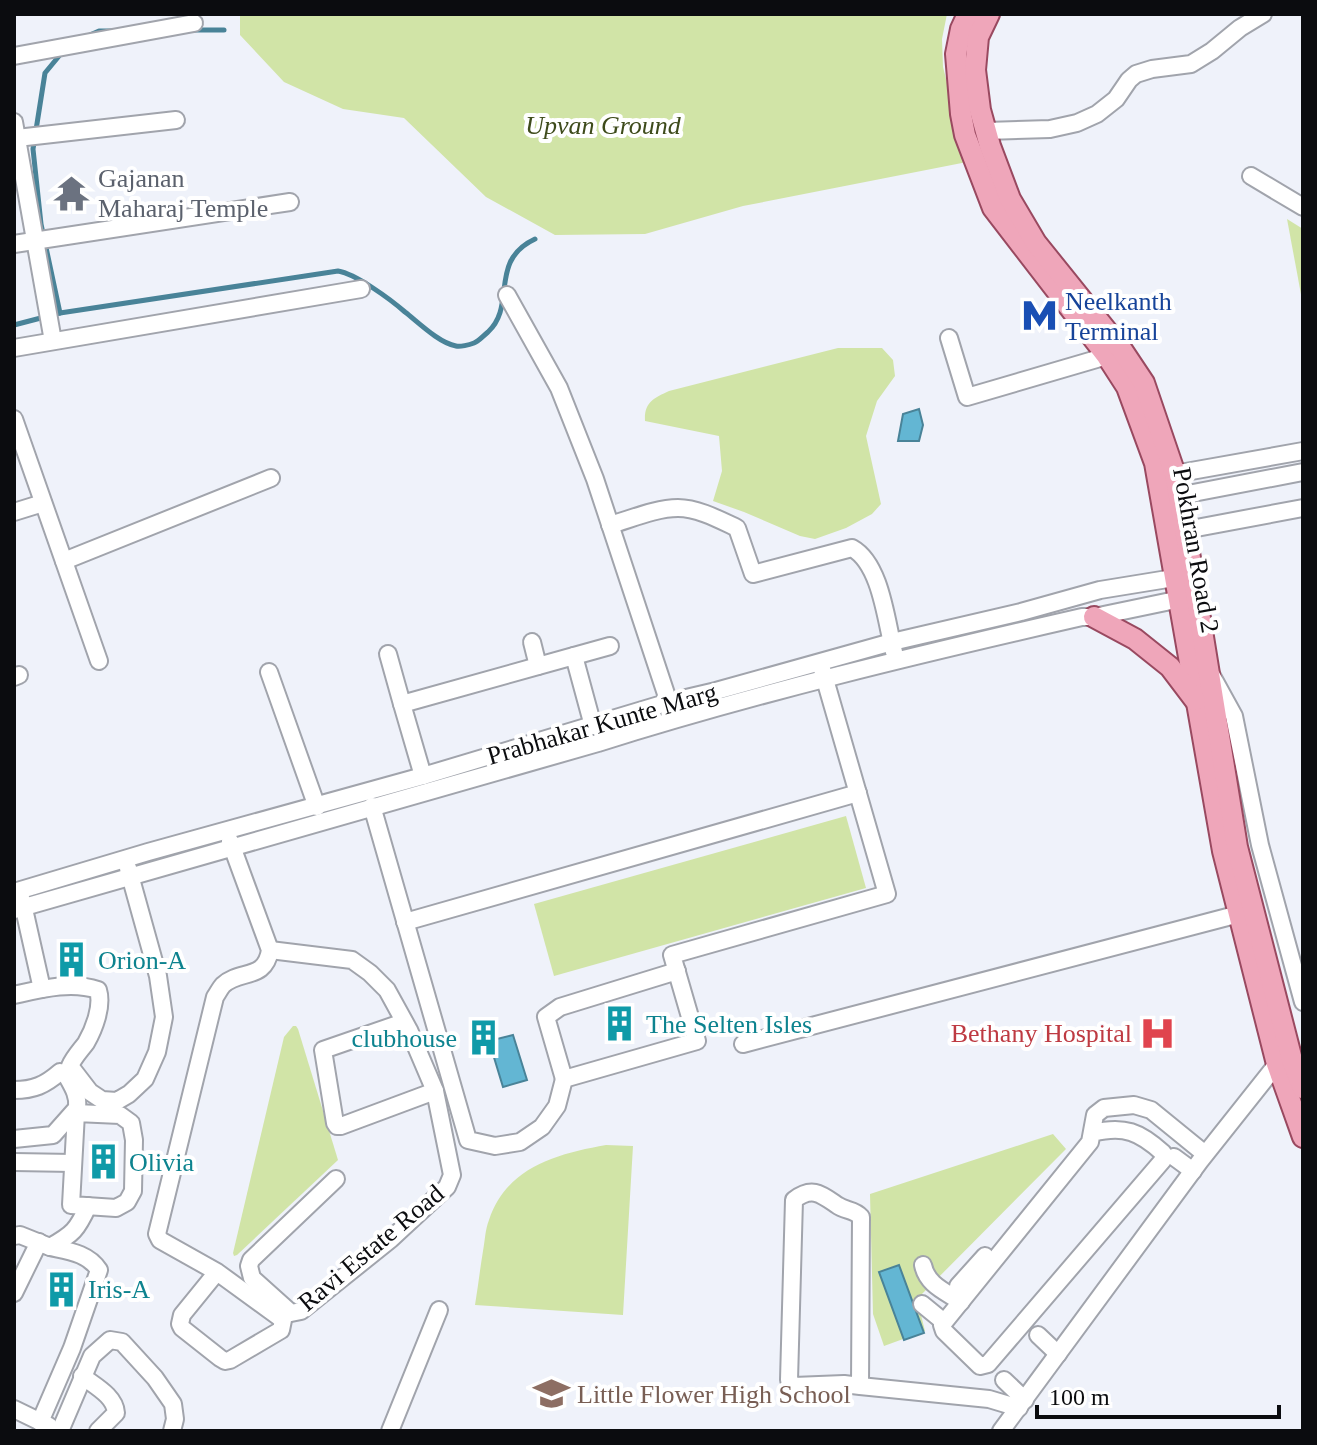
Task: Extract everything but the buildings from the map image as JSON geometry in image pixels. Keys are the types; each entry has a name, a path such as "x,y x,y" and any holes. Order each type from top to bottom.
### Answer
{"main road":[{"name":"Pokhran Road 2","path":"968,14 956,54 961,114 965,135 993,208 1107,356 1127,387 1155,463 1166,475"},
{"name":"Pokhran Road 2","path":"989,14 978,37 975,70 980,110 1010,199 1036,243 1122,350 1144,383 1171,498 1185,576 1197,703 1223,851 1284,1062 1303,1088"},
{"name":"Pokhran Road 2","path":"1188,598 1209,672 1237,847 1303,1137"},
{"path":"1094,617 1135,639 1170,667 1197,703"}],"street":[{"path":"986,131 1050,129 1077,123 1097,114 1116,99 1136,74 1191,64 1263,14"},
{"path":"14,56 194,23"},
{"path":"53,341 16,137 176,120"},
{"path":"1251,176 1303,207"},
{"path":"14,244 290,202"},
{"path":"14,348 361,289"},
{"path":"507,295 559,388 595,479 672,710"},
{"path":"949,338 967,397 1107,356"},
{"path":"14,419 99,661"},
{"path":"1166,475 1303,451"},
{"path":"1171,498 1303,472"},
{"path":"64,561 271,478"},
{"path":"14,512 43,503"},
{"path":"610,525 660,510 679,508 711,516 737,528 753,574 852,548 861,553 875,576 896,659"},
{"path":"1177,532 1303,508"},
{"name":"Prabhakar Kunte Marg","path":"823,670 892,642 1100,590 1185,576"},
{"name":"Prabhakar Kunte Marg","path":"16,891 593,726 672,710 823,670 896,659 1082,617 1188,598"},
{"path":"532,642 538,666"},
{"path":"402,704 610,646"},
{"path":"388,654 423,776"},
{"path":"574,656 593,726"},
{"path":"564,1079 697,1041 672,955 887,894 823,670"},
{"path":"269,672 317,807"},
{"path":"1209,672 1234,716 1260,845 1303,1002"},
{"name":"Prabhakar Kunte Marg","path":"19,909 598,743 672,710"},
{"path":"405,922 858,793"},
{"path":"372,806 468,1140 495,1146 520,1142 542,1127 557,1106 564,1079 546,1017 552,1011 677,971"},
{"path":"227,830 270,950"},
{"path":"14,995 83,985 98,990 100,998 93,1026 70,1066 90,1092 102,1100 117,1101 145,1079 157,1052 164,1017 158,976 125,859"},
{"path":"16,891 42,989"},
{"path":"743,1044 1239,914"},
{"name":"Ravi Estate Road","path":"217,1272 182,1315 180,1324 220,1358 230,1360 281,1330 283,1320 217,1272 160,1240 157,1234 215,997 222,986 231,980 261,968 269,960 270,950 352,960 387,990 435,1091 452,1175 447,1187 391,1239 301,1311 291,1313 252,1278 251,1260 336,1179"},
{"path":"404,1022 323,1050 335,1123 341,1126 435,1091"},
{"path":"1001,1431 1199,1162 1284,1062"},
{"path":"14,1090 29,1090 46,1084 60,1072 65,1073 77,1095 78,1104 53,1135 14,1139"},
{"path":"76,1113 120,1115 131,1123 134,1140 133,1191 127,1202 116,1208 71,1205 73,1163 76,1113"},
{"path":"1093,1133 1109,1129 1139,1133 1163,1153 1163,1160 988,1364 980,1366 944,1331 942,1325 959,1294 1029,1218 1090,1142 1095,1115 1138,1113 1199,1162"},
{"path":"1174,1157 1199,1162"},
{"path":"14,1162 73,1163"},
{"path":"860,1386 861,1217 855,1211 838,1207 819,1193 802,1194 794,1200 789,1380 794,1386 844,1384 860,1386 994,1399 1019,1407"},
{"path":"14,1293 44,1244 71,1235 88,1206"},
{"path":"14,1236 20,1235 75,1252 94,1261 99,1270 72,1348 40,1422"},
{"path":"923,1265 925,1274 937,1287 959,1294"},
{"path":"922,1304 944,1322"},
{"path":"390,1431 439,1310"},
{"path":"1038,1335 1058,1354"},
{"path":"14,1409 60,1431 92,1356 110,1340 122,1342 155,1378 173,1404 175,1419 172,1431"},
{"path":"82,1376 116,1406 116,1413 98,1431"},
{"path":"1004,1380 1019,1407 1023,1431"}],"green space":[{"name":"Upvan Ground","path":"240,14 947,14 942,39 943,67 967,162 743,206 645,234 555,235 486,197 404,118 343,109 284,82 240,35"},
{"path":"1287,219 1303,229 1303,305"},
{"path":"838,348 882,348 893,360 895,376 877,401 866,436 881,504 872,514 846,528 815,539 800,536 713,501 722,471 719,436 645,421 646,409 651,402 669,391"},
{"path":"846,816 866,888 554,976 534,904"},
{"path":"293,1026 298,1029 338,1160 234,1256 284,1037"},
{"path":"1053,1134 1066,1149 917,1299 925,1331 884,1346 873,1314 870,1194"},
{"path":"606,1145 633,1146 623,1315 475,1305 488,1224 497,1202 508,1187 521,1175 552,1159"}],"water":[{"path":"919,409 923,425 919,441 898,441 903,414"},
{"path":"513,1035 527,1080 503,1087 489,1041"},
{"path":"899,1265 924,1333 904,1340 879,1272"}],"waterway":[{"path":"193,30 224,30"},
{"path":"90,35 99,31 115,31"},
{"path":"60,313 41,224 33,149 45,73 64,50"},
{"path":"14,325 60,313 338,271 373,288 443,341 465,346 479,340 496,321 512,259 535,239"}],"place":[{"name":"Gajanan Maharaj Temple","path":"72,193"},
{"name":"Neelkanth Terminal","path":"1039,316"},
{"name":"Orion-A","path":"72,960"},
{"name":"The Selten Isles","path":"620,1024"},
{"name":"Bethany Hospital","path":"1158,1033"},
{"name":"clubhouse","path":"483,1038"},
{"name":"Olivia","path":"103,1162"},
{"name":"Iris-A","path":"62,1289"},
{"name":"Little Flower High School","path":"551,1394"}]}
